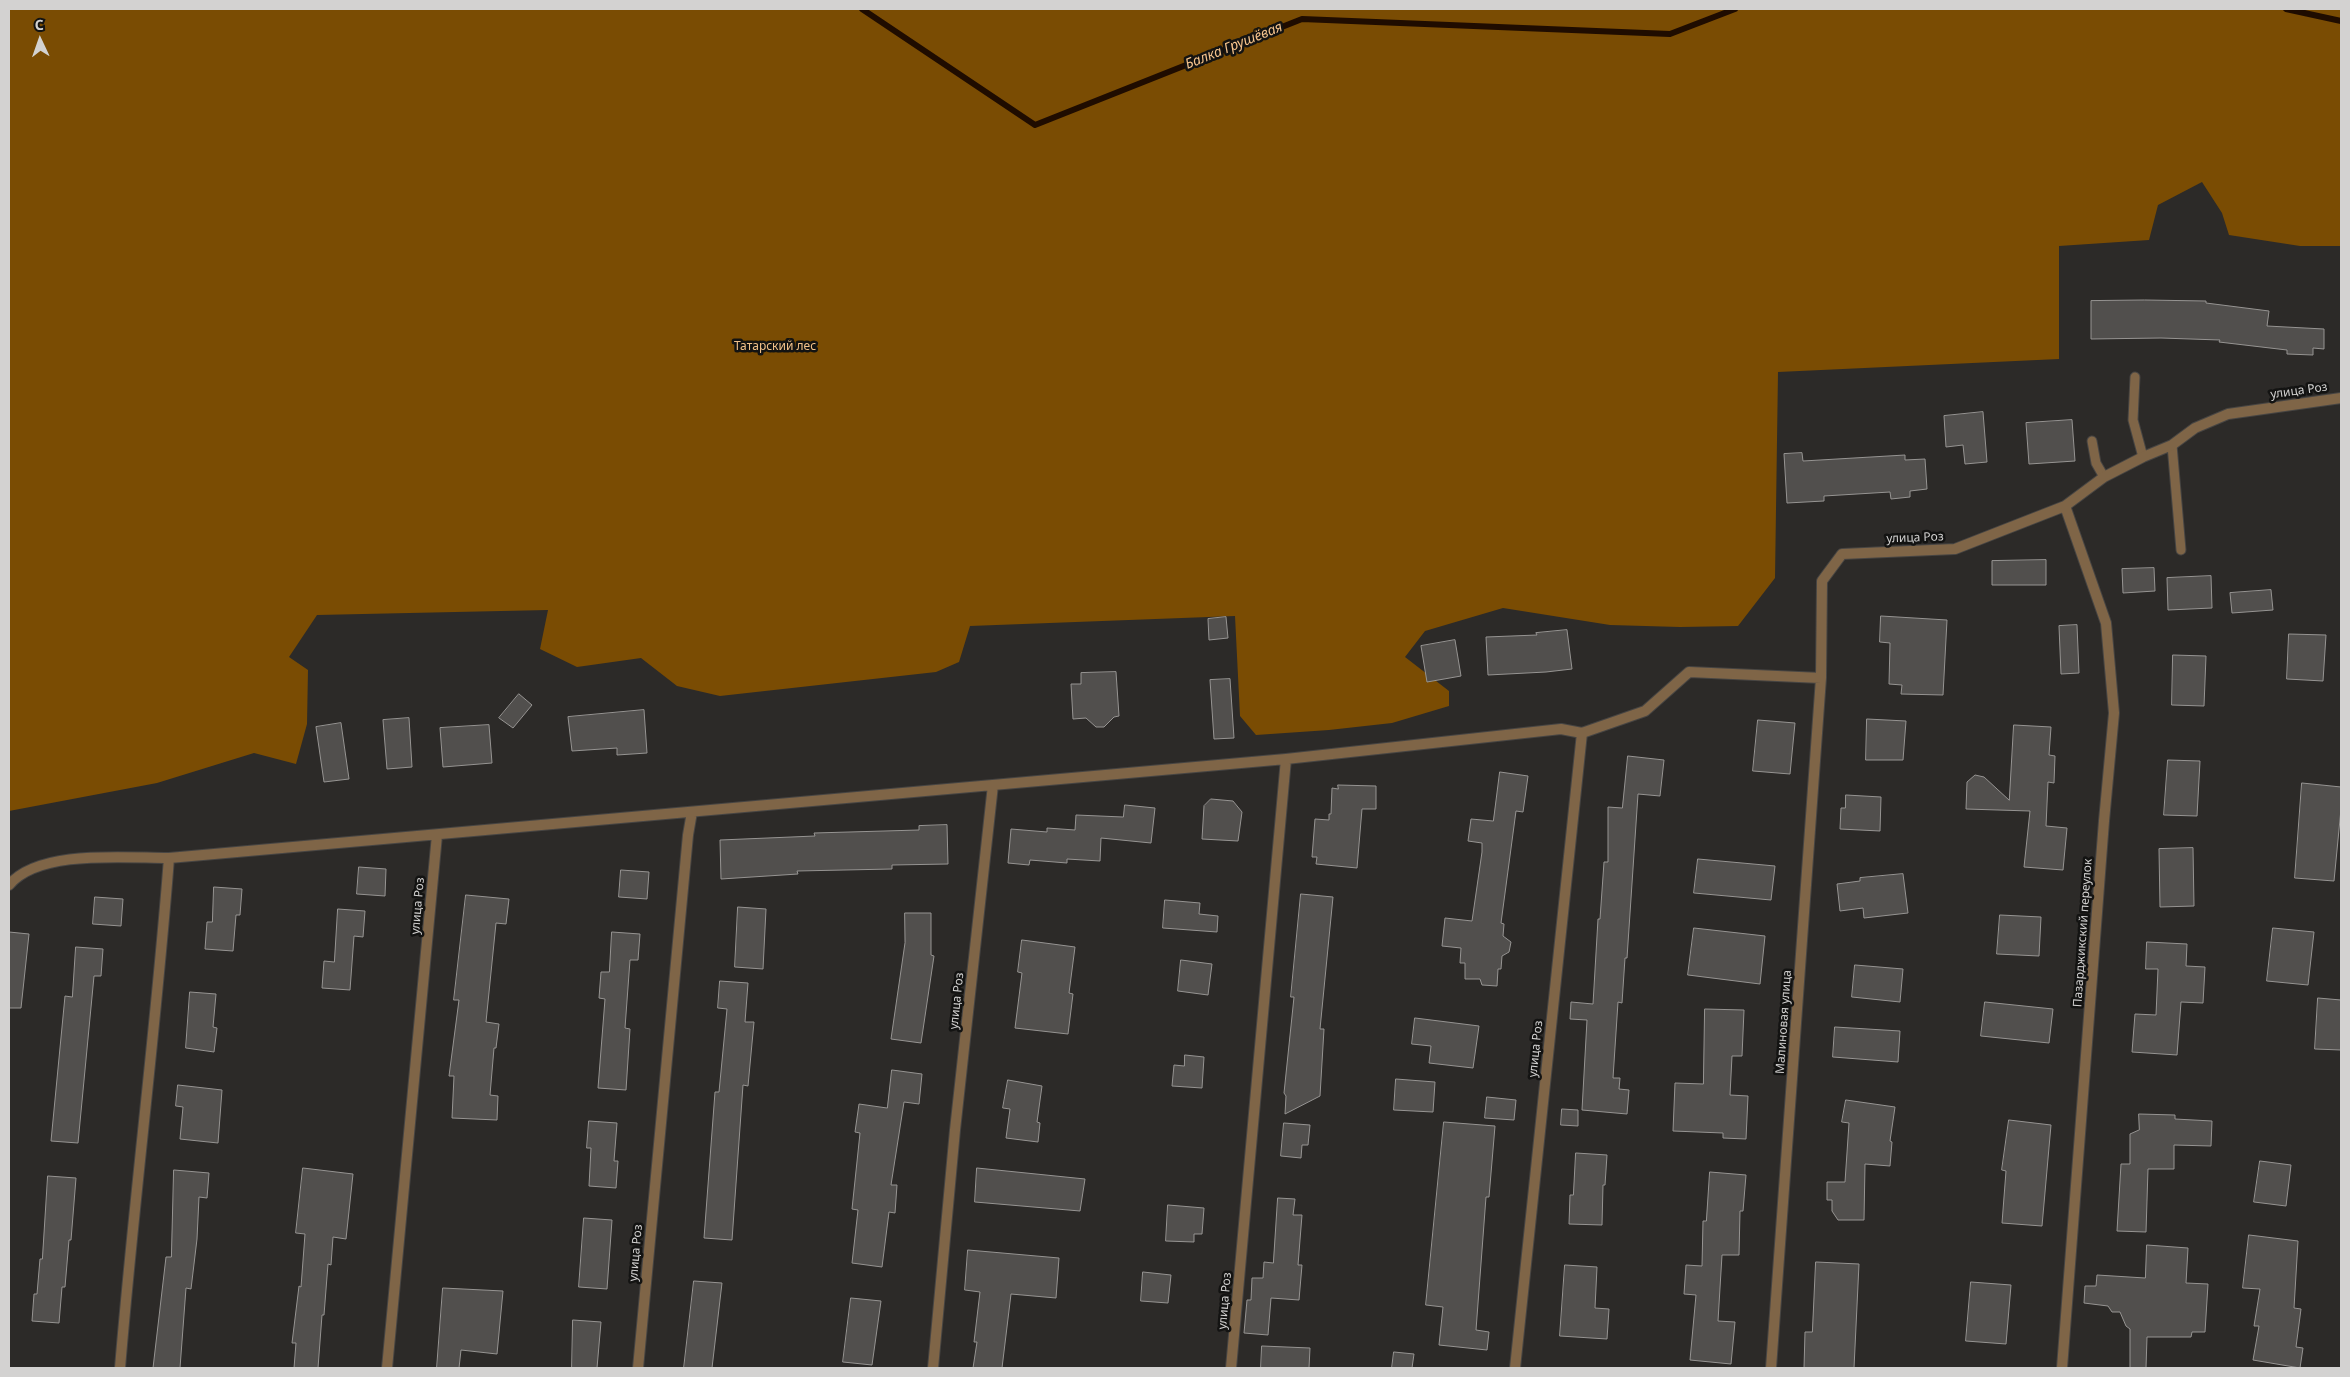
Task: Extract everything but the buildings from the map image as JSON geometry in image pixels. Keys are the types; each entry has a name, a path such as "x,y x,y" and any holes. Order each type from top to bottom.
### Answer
{"street":[{"name":"улица Роз","path":"1821,678 1822,581 1842,554 1955,549 2065,506 2104,477 2142,457 2172,445 2195,428 2228,414 2341,398"},
{"name":"Пазарджикский переулок","path":"2062,1368 2114,713 2106,623 2065,506"},
{"path":"9,886 15,878 47,864 81,858 169,858 1286,759 1561,729 1582,733 1645,711 1689,672 1821,678"},
{"name":"Малиновая улица","path":"1771,1368 1821,678"},
{"name":"улица Роз","path":"1515,1368 1582,733"},
{"name":"улица Роз","path":"1231,1368 1286,759"},
{"name":"улица Роз","path":"933,1368 955,1130 992,785"},
{"name":"улица Роз","path":"638,1368 687,844 692,812"},
{"name":"улица Роз","path":"387,1368 437,835"},
{"path":"120,1368 131,1235 159,988 169,858"}],"lane":[{"path":"2135,377 2133,420 2142,457"},
{"path":"2092,441 2096,463 2104,477"},
{"path":"2172,445 2181,550"}],"green space":[{"name":"Татарский лес","path":"9,9 2341,9 2341,246 2300,246 2229,235 2222,213 2202,182 2158,205 2149,240 2059,246 2059,359 1778,372 1775,578 1738,626 1610,625 1503,608 1425,631 1405,657 1449,691 1449,706 1392,723 1256,735 1240,716 1235,616 970,626 959,662 936,672 720,696 677,686 641,658 577,667 540,649 548,610 317,615 289,657 308,670 307,724 296,764 254,753 157,783 9,811"}],"waterway":[{"name":"Балка Грушёвая","path":"862,9 1035,125 1302,19 1670,34 1735,9"},
{"name":"Балка Грушёвая","path":"2286,9 2341,21"}]}
